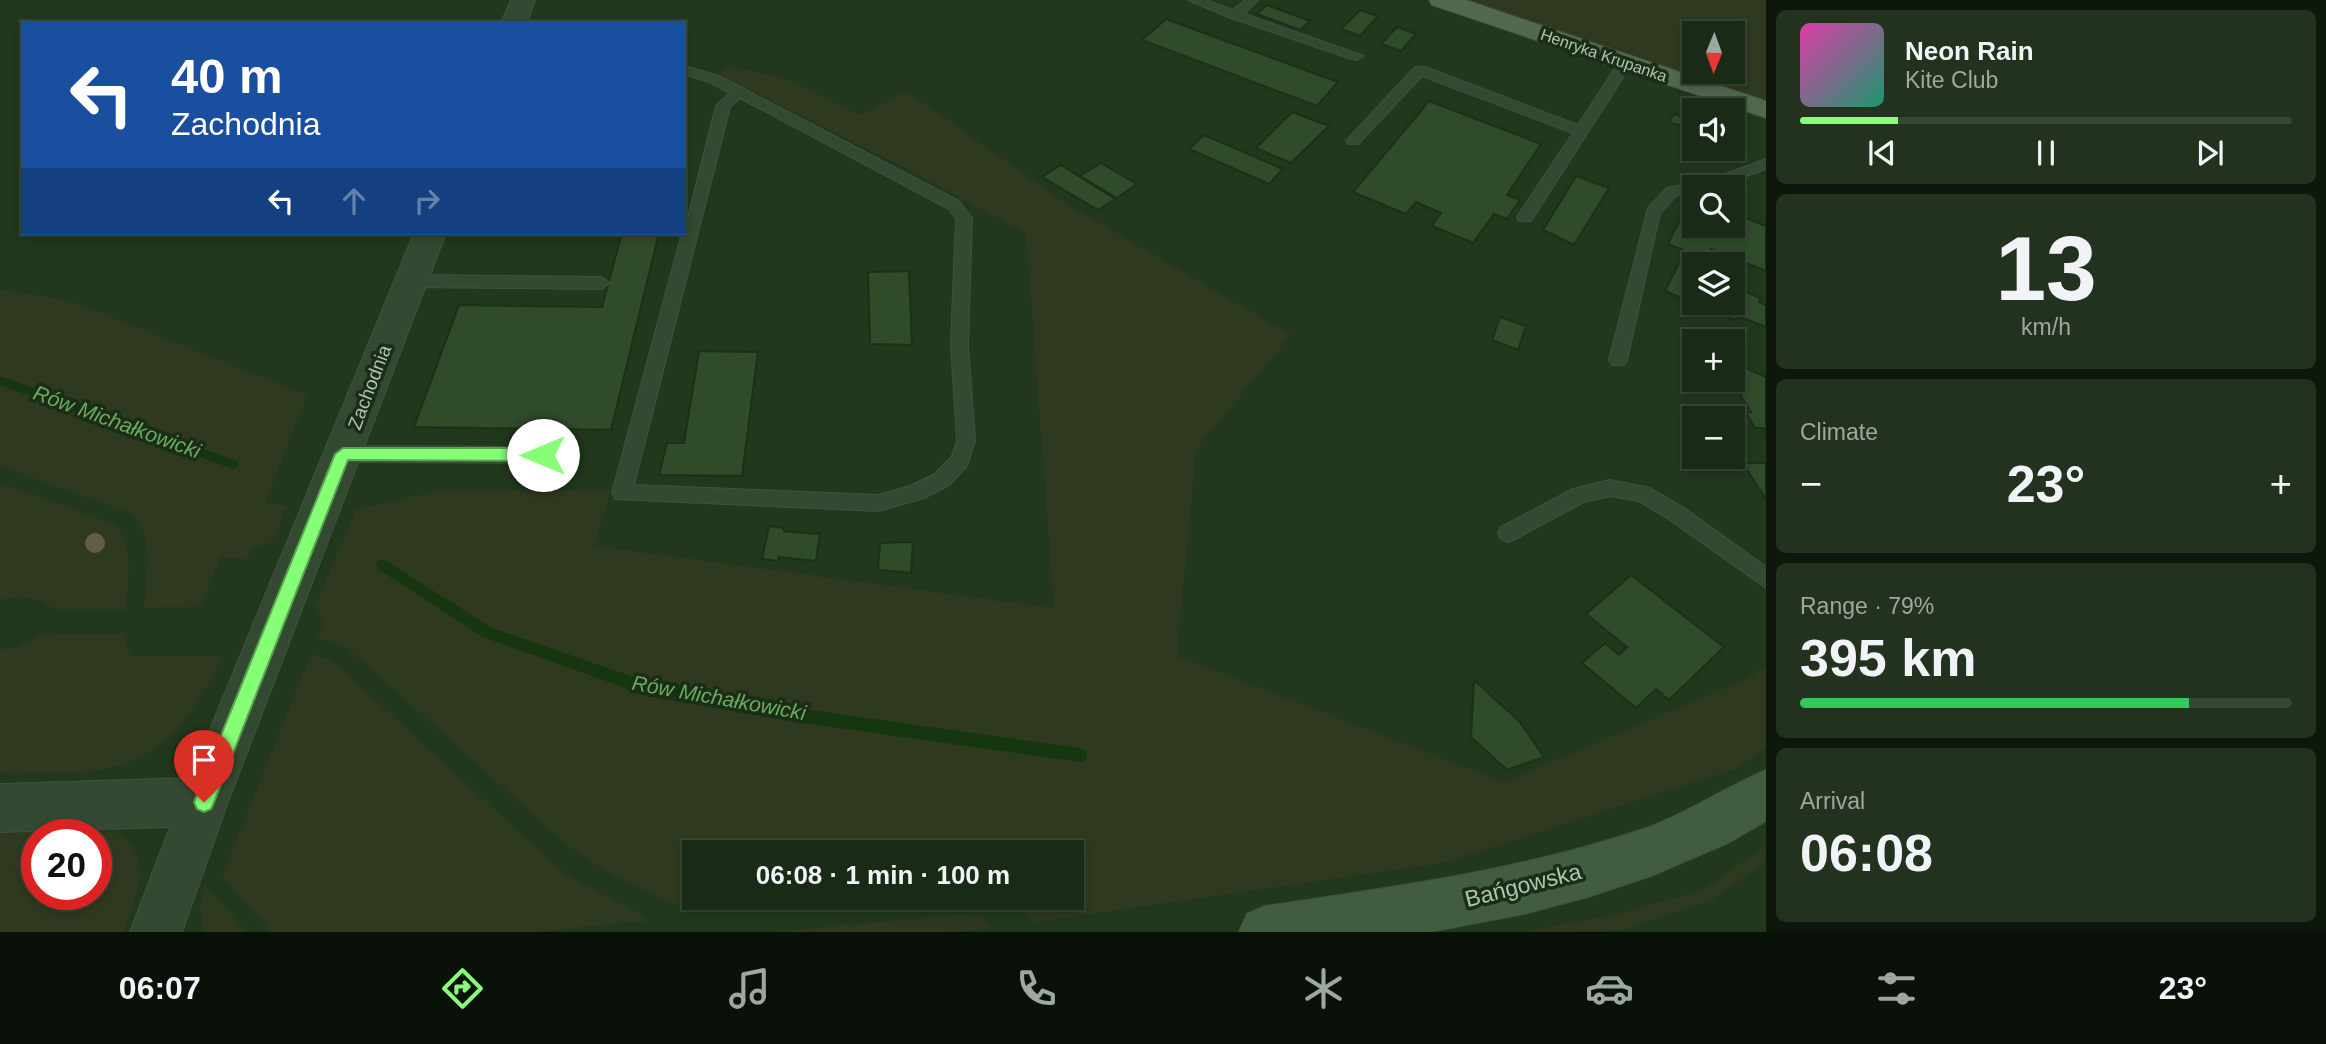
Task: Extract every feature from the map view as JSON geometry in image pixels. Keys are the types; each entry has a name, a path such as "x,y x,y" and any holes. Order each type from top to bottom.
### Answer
{"main road":[{"name":"Henryka Krupanka","path":"1441,0 1766,110"}],"street":[{"path":"515,21 523,0"},
{"name":"Zachodnia","path":"156,932 204,802 429,235"},
{"name":"Bańgowska","path":"1265,932 1488,897 1637,856 1731,817 1766,794"},
{"path":"0,808 204,802"}],"lane":[{"path":"1194,0 1356,56"},
{"path":"1235,15 1252,0"},
{"path":"1525,217 1626,62"},
{"path":"1353,141 1420,70 1581,131"},
{"path":"686,71 713,79 739,92 954,205 964,218 960,360 965,449 951,471 934,485 909,497 879,503 622,493 723,106 739,92"},
{"path":"1618,360 1653,212 1672,191 1715,183 1766,164"},
{"path":"411,281 602,283"},
{"path":"343,454 543,455"},
{"path":"1508,533 1580,495 1610,488 1643,494 1677,514 1766,579"}],"green space":[{"path":"1464,0 1766,0 1766,100 1718,84 1745,84 1745,21 1682,21 1682,72"},
{"path":"729,66 783,78 861,115 907,91 1065,203 1291,335 1196,449 1177,656 1504,782 1749,678 1766,665 1766,748 1735,769 1443,863 1034,922 1023,910 1084,910 1084,840 682,840 682,907 662,900 611,874 566,844 342,644 317,638 323,623 314,608 356,510 436,491 610,491 595,546 1054,608 1026,233 902,166 720,75"},
{"path":"0,289 74,302 307,395 265,503 287,506 272,542 251,548 247,560 221,557 200,607 144,608 147,545 144,533 132,514 0,466"},
{"path":"0,483 112,523 120,531 125,540 129,562 126,609 55,609 38,600 22,597 0,600"},
{"path":"124,633 126,648 132,656 222,656 204,692 180,725 151,751 113,767 71,772 0,772 0,649 15,648 40,635"},
{"path":"311,654 337,665 565,874 650,920 536,932 271,932 222,876"},
{"path":"112,832 128,842 136,853 140,878 123,932 0,932 0,833 21,833 21,910 112,910"},
{"path":"1766,846 1766,861 1712,900 1622,930 1523,932 1613,915 1703,890"},
{"path":"205,885 247,932 203,932 200,906"},
{"path":"961,914 982,917 992,928 946,932 775,932"}],"building":[{"path":"1267,5 1310,21 1300,30 1257,14"},
{"path":"1360,10 1378,16 1360,36 1341,29"},
{"path":"1166,19 1338,82 1317,106 1142,40"},
{"path":"1397,27 1416,34 1401,51 1381,44"},
{"path":"1429,101 1541,144 1507,195 1520,200 1507,219 1494,214 1473,243 1432,226 1441,213 1416,202 1406,214 1353,192"},
{"path":"1292,112 1329,126 1291,163 1256,148"},
{"path":"1674,114 1682,117 1682,126 1669,122"},
{"path":"1204,135 1283,169 1269,184 1189,149"},
{"path":"1101,163 1137,184 1117,198 1080,176"},
{"path":"1061,165 1115,199 1098,210 1042,177"},
{"path":"1576,176 1609,188 1574,245 1543,230"},
{"path":"1682,215 1682,238 1745,238 1745,218 1766,226 1766,271 1745,263 1745,252 1718,252 1711,249 1710,252 1688,252 1668,244"},
{"path":"621,235 659,235 611,430 414,427 459,305 602,307"},
{"path":"1679,263 1682,264 1682,298 1665,291"},
{"path":"909,271 912,345 870,344 868,272"},
{"path":"1745,292 1760,298 1759,302 1766,305 1766,327 1738,316 1735,320 1723,315 1745,315"},
{"path":"1500,317 1526,326 1518,350 1492,340"},
{"path":"699,351 758,352 742,476 659,475 667,443 684,443"},
{"path":"1745,368 1766,377 1766,434 1763,428 1755,428 1746,413 1751,412 1738,392 1745,392"},
{"path":"1745,463 1766,463 1766,499"},
{"path":"769,526 784,528 784,531 820,534 816,561 779,557 778,561 762,559"},
{"path":"880,543 913,543 911,573 878,570"},
{"path":"1631,575 1724,647 1669,700 1656,689 1636,708 1582,663 1605,643 1619,655 1627,647 1586,614"},
{"path":"1474,680 1520,722 1544,757 1507,770 1471,737"}],"waterway":[{"name":"Rów Michałkowicki","path":"0,380 233,464"},
{"name":"Rów Michałkowicki","path":"383,565 488,633 648,689 796,715 1080,755"}],"route":[{"path":"204,802 343,454 543,455"}]}
